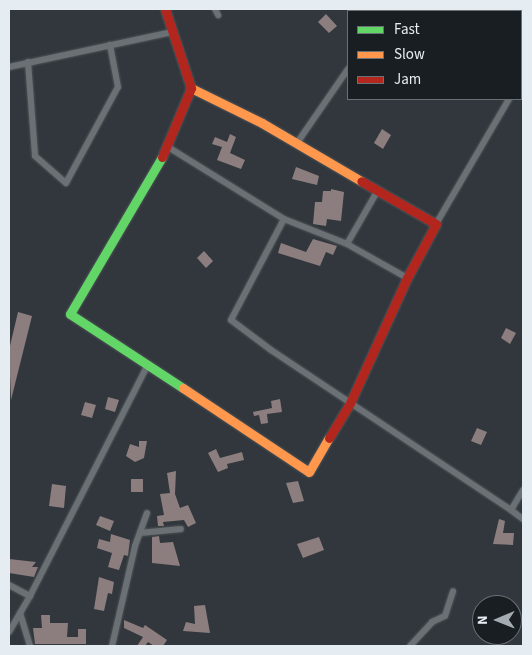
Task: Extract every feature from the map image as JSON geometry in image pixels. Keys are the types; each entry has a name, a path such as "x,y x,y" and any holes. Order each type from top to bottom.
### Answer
{"street":[{"path":"164,9 191,88 168,147 70,314 309,472 350,403 407,278 436,224 508,100"},
{"path":"9,66 172,32"},
{"path":"28,62 35,156 66,183 118,87 110,45"},
{"path":"297,143 347,70"},
{"path":"191,88 297,143 436,224"},
{"path":"168,147 284,218 347,244 407,278"},
{"path":"347,244 378,190"},
{"path":"284,218 231,320 350,403 523,519"},
{"path":"9,632 30,596 147,366"},
{"path":"511,510 523,490"},
{"path":"112,646 140,533 147,513"},
{"path":"140,533 181,529"},
{"path":"9,585 30,596"},
{"path":"410,646 432,622 445,616 453,591"},
{"path":"20,613 30,646"}],"building":[{"path":"326,14 337,26 329,33 318,22"},
{"path":"382,129 391,135 383,149 374,143"},
{"path":"230,134 236,137 230,153 245,160 241,169 217,160 222,147 212,144 215,137 227,142"},
{"path":"296,167 319,176 317,185 292,179"},
{"path":"331,189 344,192 341,221 327,219 326,226 313,224 315,202 322,202 323,191 331,191"},
{"path":"313,239 337,246 333,255 326,252 320,266 278,253 281,243 306,252"},
{"path":"204,251 213,261 206,268 197,258"},
{"path":"18,312 32,316 11,400 9,350"},
{"path":"506,328 516,333 510,344 501,338"},
{"path":"108,397 119,400 115,412 105,409"},
{"path":"280,399 282,412 267,414 268,423 261,424 259,415 254,416 253,412 272,408 271,401"},
{"path":"85,402 96,405 92,418 81,415"},
{"path":"477,428 487,432 481,445 471,441"},
{"path":"139,441 147,441 144,458 135,462 126,456 130,444 139,447"},
{"path":"216,449 220,458 242,452 244,460 227,464 228,468 218,472 208,453"},
{"path":"176,471 175,494 180,508 188,505 196,523 188,527 184,520 163,522 164,526 158,526 157,516 164,515 160,494 170,493 167,473"},
{"path":"131,479 143,479 143,492 131,492"},
{"path":"298,481 304,501 293,503 286,483"},
{"path":"52,484 66,486 64,508 49,506"},
{"path":"100,516 114,521 110,531 96,525"},
{"path":"499,519 505,521 503,533 514,533 513,545 493,544"},
{"path":"111,534 130,540 128,556 124,555 119,570 108,567 112,553 97,548 99,539 110,542"},
{"path":"159,536 160,543 173,542 180,566 152,563 152,537"},
{"path":"319,537 324,550 303,558 297,544"},
{"path":"9,559 36,562 32,567 38,567 34,577 9,573"},
{"path":"99,577 114,582 112,594 108,593 104,611 94,609"},
{"path":"205,605 210,633 183,631 186,622 195,624 194,606"},
{"path":"41,615 50,615 50,623 68,623 67,637 78,637 78,629 86,629 86,644 35,644 33,628 42,628"},
{"path":"124,620 143,628 145,625 167,640 163,646 154,646 148,642 145,646 137,646 143,637 124,628"}],"traffic: fast":[{"path":"162,157 70,314 183,388"}],"traffic: slow":[{"path":"191,88 262,123 361,181"},
{"path":"183,388 309,472 329,438"}],"traffic: jam":[{"path":"162,157 191,88 165,9"},
{"path":"329,438 350,403 407,278 436,224 361,181"}]}
